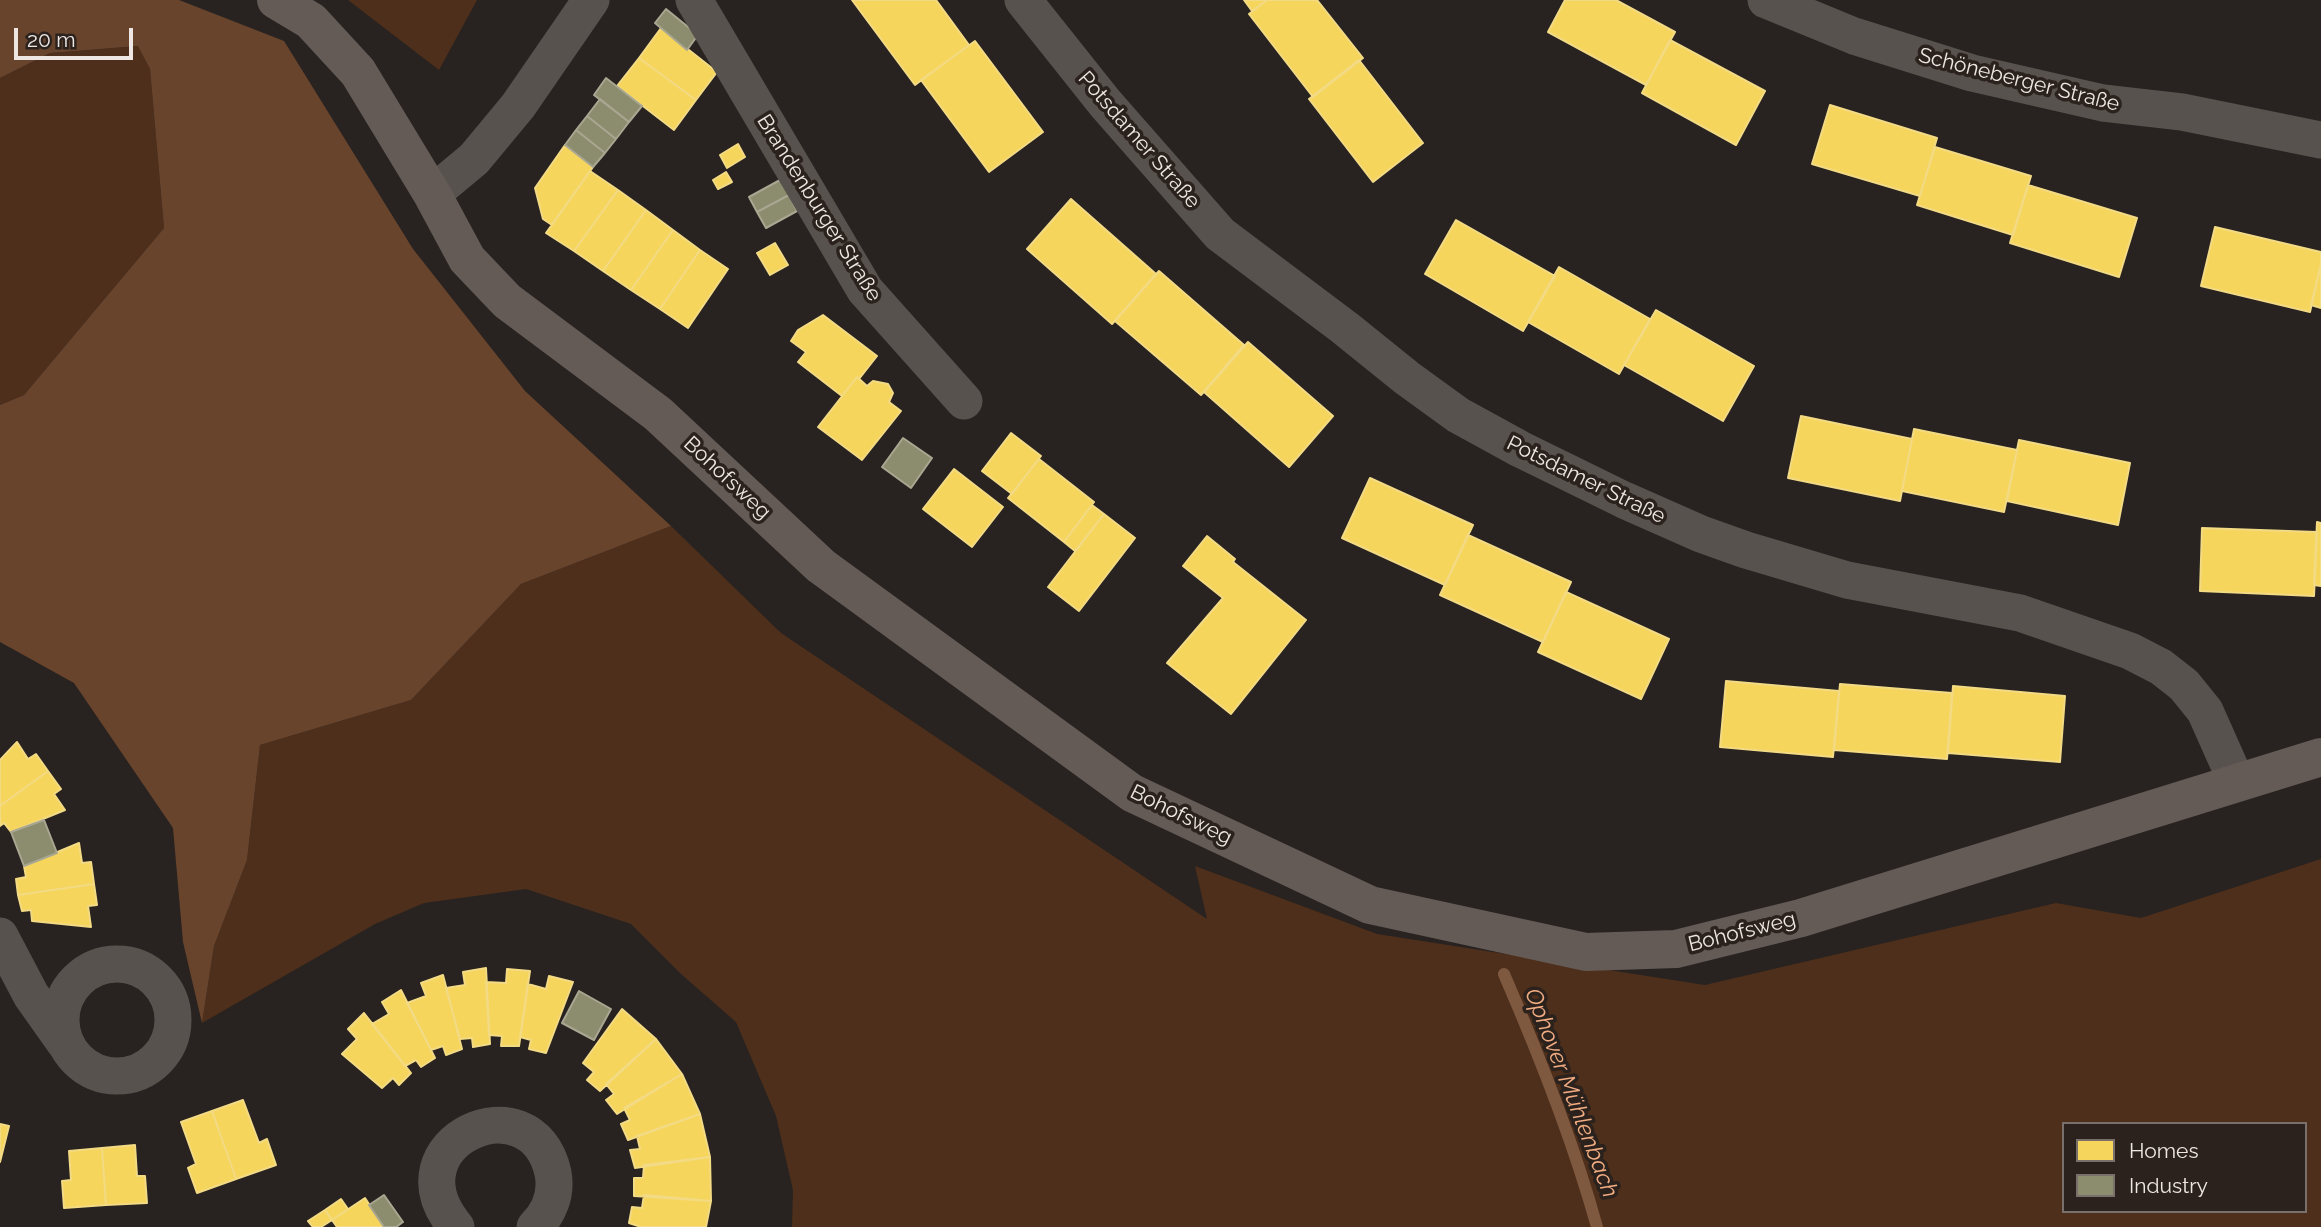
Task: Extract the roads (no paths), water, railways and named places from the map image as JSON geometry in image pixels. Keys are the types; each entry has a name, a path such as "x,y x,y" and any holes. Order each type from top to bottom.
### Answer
{"street":[{"name":"Bohofsweg","path":"276,0 311,21 358,72 432,194 467,259 507,301 658,414 821,566 1132,793 1370,905 1586,952 1676,949 1801,918 2321,757"},
{"path":"432,194 474,159 519,106 590,0"},
{"name":"Brandenburger Straße","path":"694,0 865,290 964,401"},
{"name":"Potsdamer Straße","path":"1023,0 1105,103 1220,234 1345,328 1406,379 1458,415 1624,500 1724,542 1847,580 2020,613 2130,651 2161,667 2184,685 2205,711 2237,783"},
{"name":"Schöneberger Straße","path":"1766,0 1854,36 1972,73 2103,103 2182,113 2321,140"},
{"path":"0,936 31,995 65,1043"},
{"path":"456,1227 445,1214 438,1195 438,1176 443,1157 454,1142 470,1130 489,1125 508,1126 526,1133 541,1146 551,1162 555,1181 552,1200 544,1218 535,1227"}],"waterway":[{"name":"Ophover Mühlenbach","path":"1504,974 1555,1099 1597,1227"}]}
